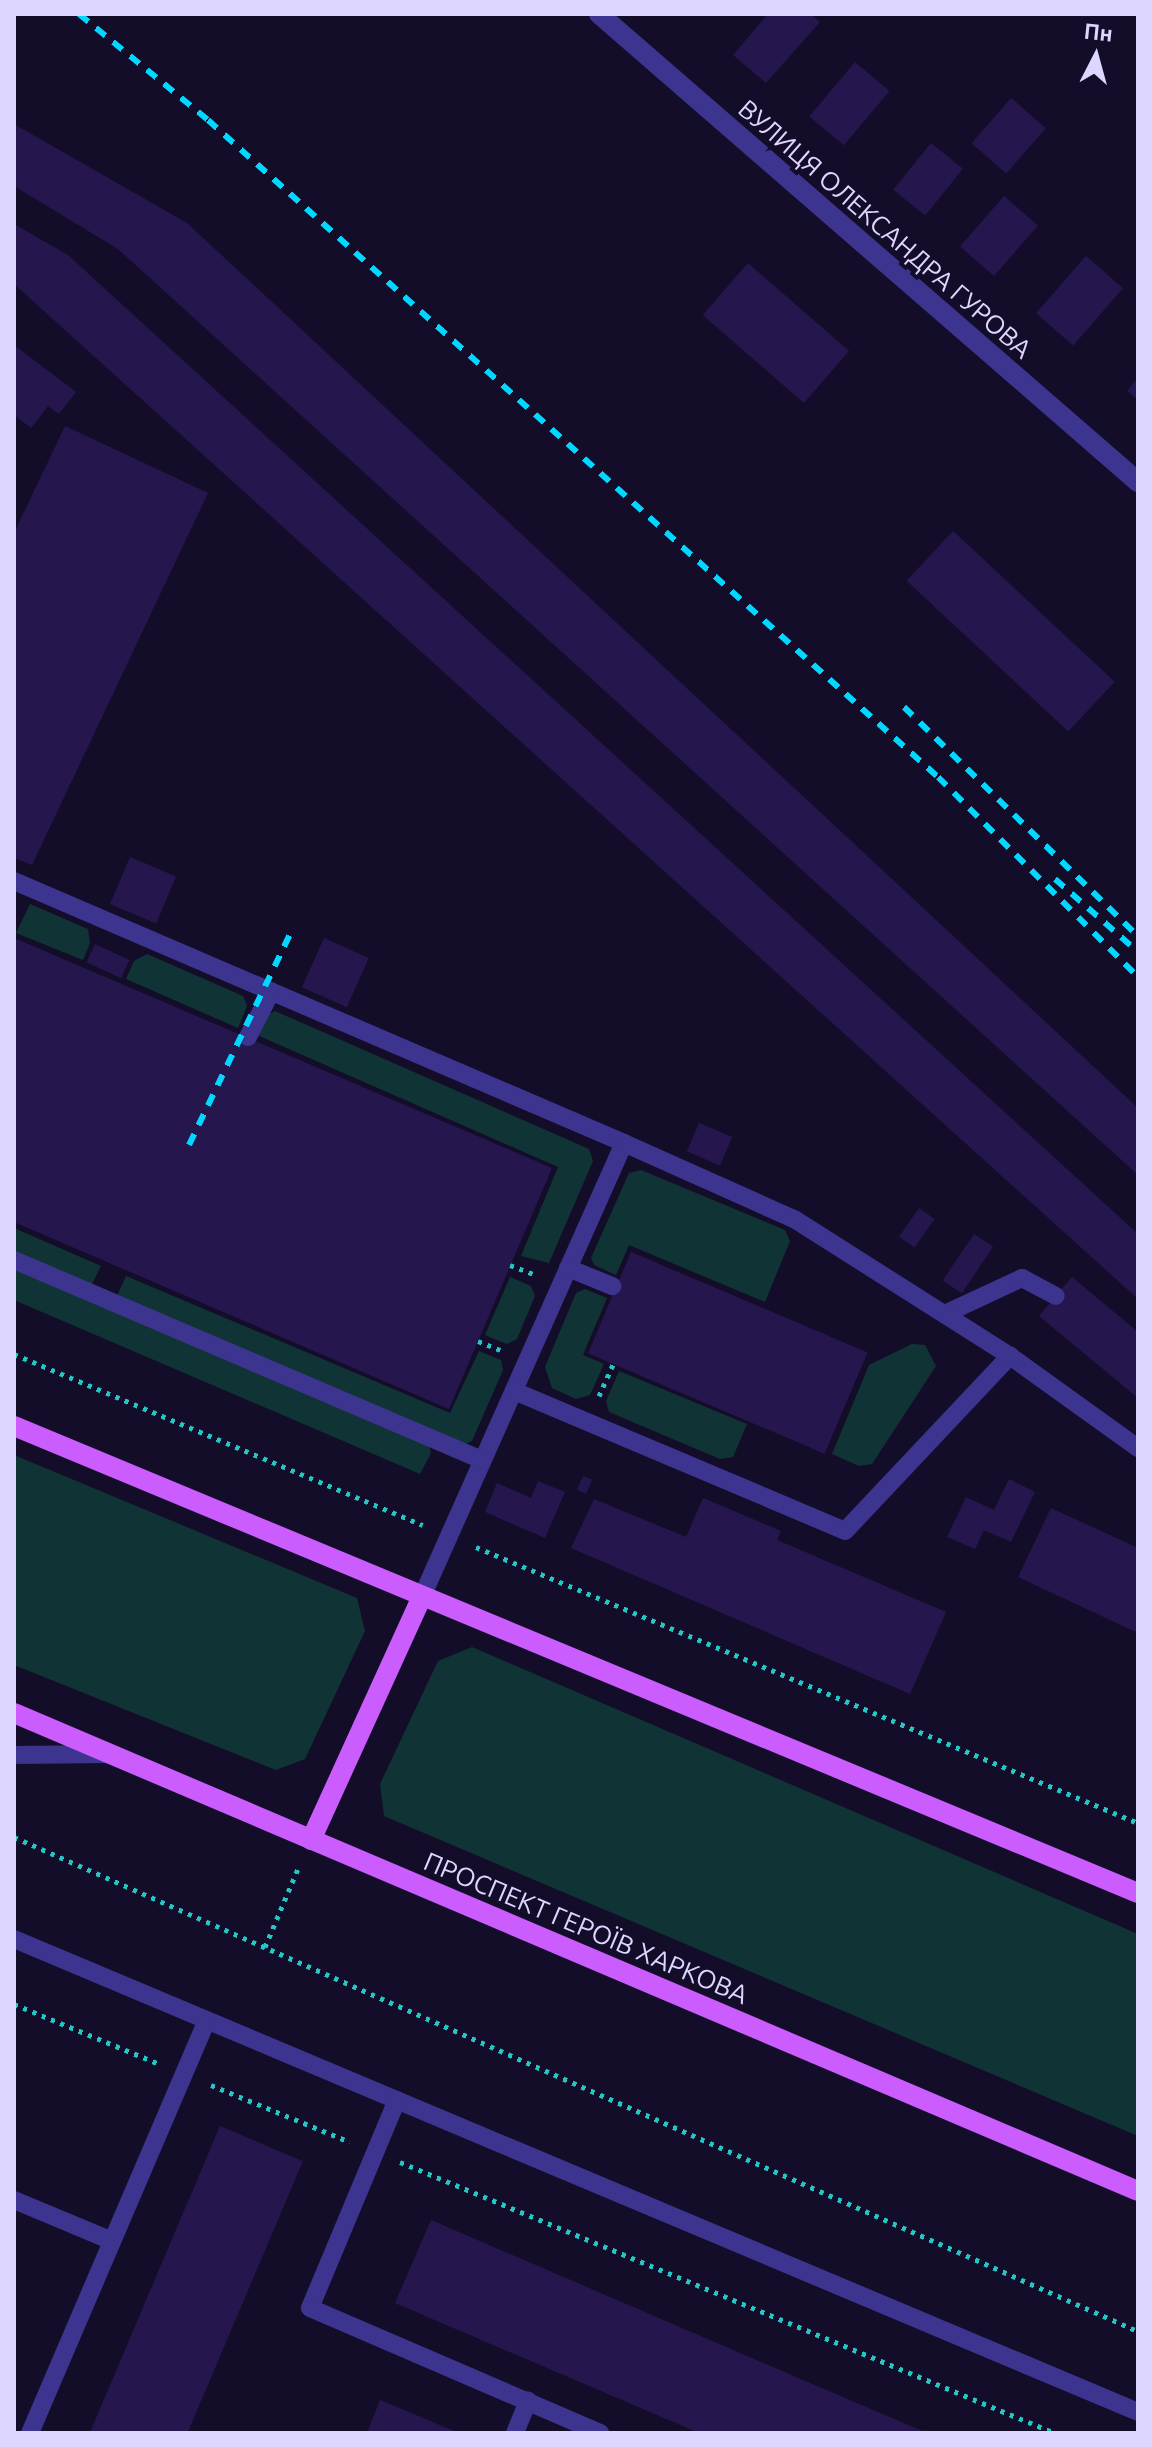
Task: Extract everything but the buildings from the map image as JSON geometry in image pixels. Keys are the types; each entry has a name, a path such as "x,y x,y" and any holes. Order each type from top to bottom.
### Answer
{"main road":[{"path":"14,1426 1138,1893"},
{"path":"311,1840 422,1596"},
{"name":"ПРОСПЕКТ ГЕРОЇВ ХАРКОВА","path":"14,1713 1138,2191"}],"street":[{"name":"ВУЛИЦЯ ОЛЕКСАНДРА ГУРОВА","path":"599,14 1138,482"}],"lane":[{"path":"14,881 796,1220 947,1313 1138,1448"},
{"path":"248,1037 271,992"},
{"path":"422,1596 624,1143"},
{"path":"14,1260 482,1460"},
{"path":"568,1268 612,1286"},
{"path":"947,1313 1022,1278 1056,1296"},
{"path":"514,1391 845,1531 1010,1356"},
{"path":"14,1755 116,1754"},
{"path":"14,1939 1138,2412"},
{"path":"30,2433 207,2020"},
{"path":"397,2100 310,2308 600,2433"},
{"path":"14,2200 112,2241"},
{"path":"515,2433 528,2401"}],"path":[{"path":"14,1354 1138,1823"},
{"path":"14,1837 1138,2331"},
{"path":"265,1947 311,1840"},
{"path":"14,2004 1055,2433"}],"green space":[{"path":"30,904 88,929 90,943 83,960 16,933"},
{"path":"147,954 243,996 247,1006 238,1028 126,979 134,961"},
{"path":"275,1011 589,1149 593,1161 549,1263 521,1256 558,1167 257,1035 267,1015"},
{"path":"641,1170 785,1230 790,1241 765,1302 629,1245 616,1275 594,1265 591,1258 629,1173"},
{"path":"14,1228 101,1266 91,1286 14,1253"},
{"path":"14,1269 428,1444 431,1453 420,1474 14,1300"},
{"path":"126,1276 450,1413 479,1351 501,1360 503,1370 472,1441 462,1446 116,1298"},
{"path":"510,1277 531,1286 535,1296 517,1339 507,1344 485,1335"},
{"path":"585,1289 607,1298 583,1355 604,1364 590,1395 576,1399 552,1388 545,1367 576,1293"},
{"path":"912,1344 925,1345 936,1366 872,1464 859,1466 832,1454 869,1365"},
{"path":"619,1371 747,1424 733,1457 720,1459 609,1412 606,1401"},
{"path":"14,1455 357,1598 365,1631 305,1759 276,1770 14,1665"},
{"path":"472,1647 1138,1934 1138,2136 384,1816 380,1784 438,1661"}],"railway":[{"path":"79,14 208,120 938,777 1138,977"},
{"path":"904,707 1138,936"},
{"path":"1055,879 1138,952"},
{"path":"189,1145 292,930"}]}
